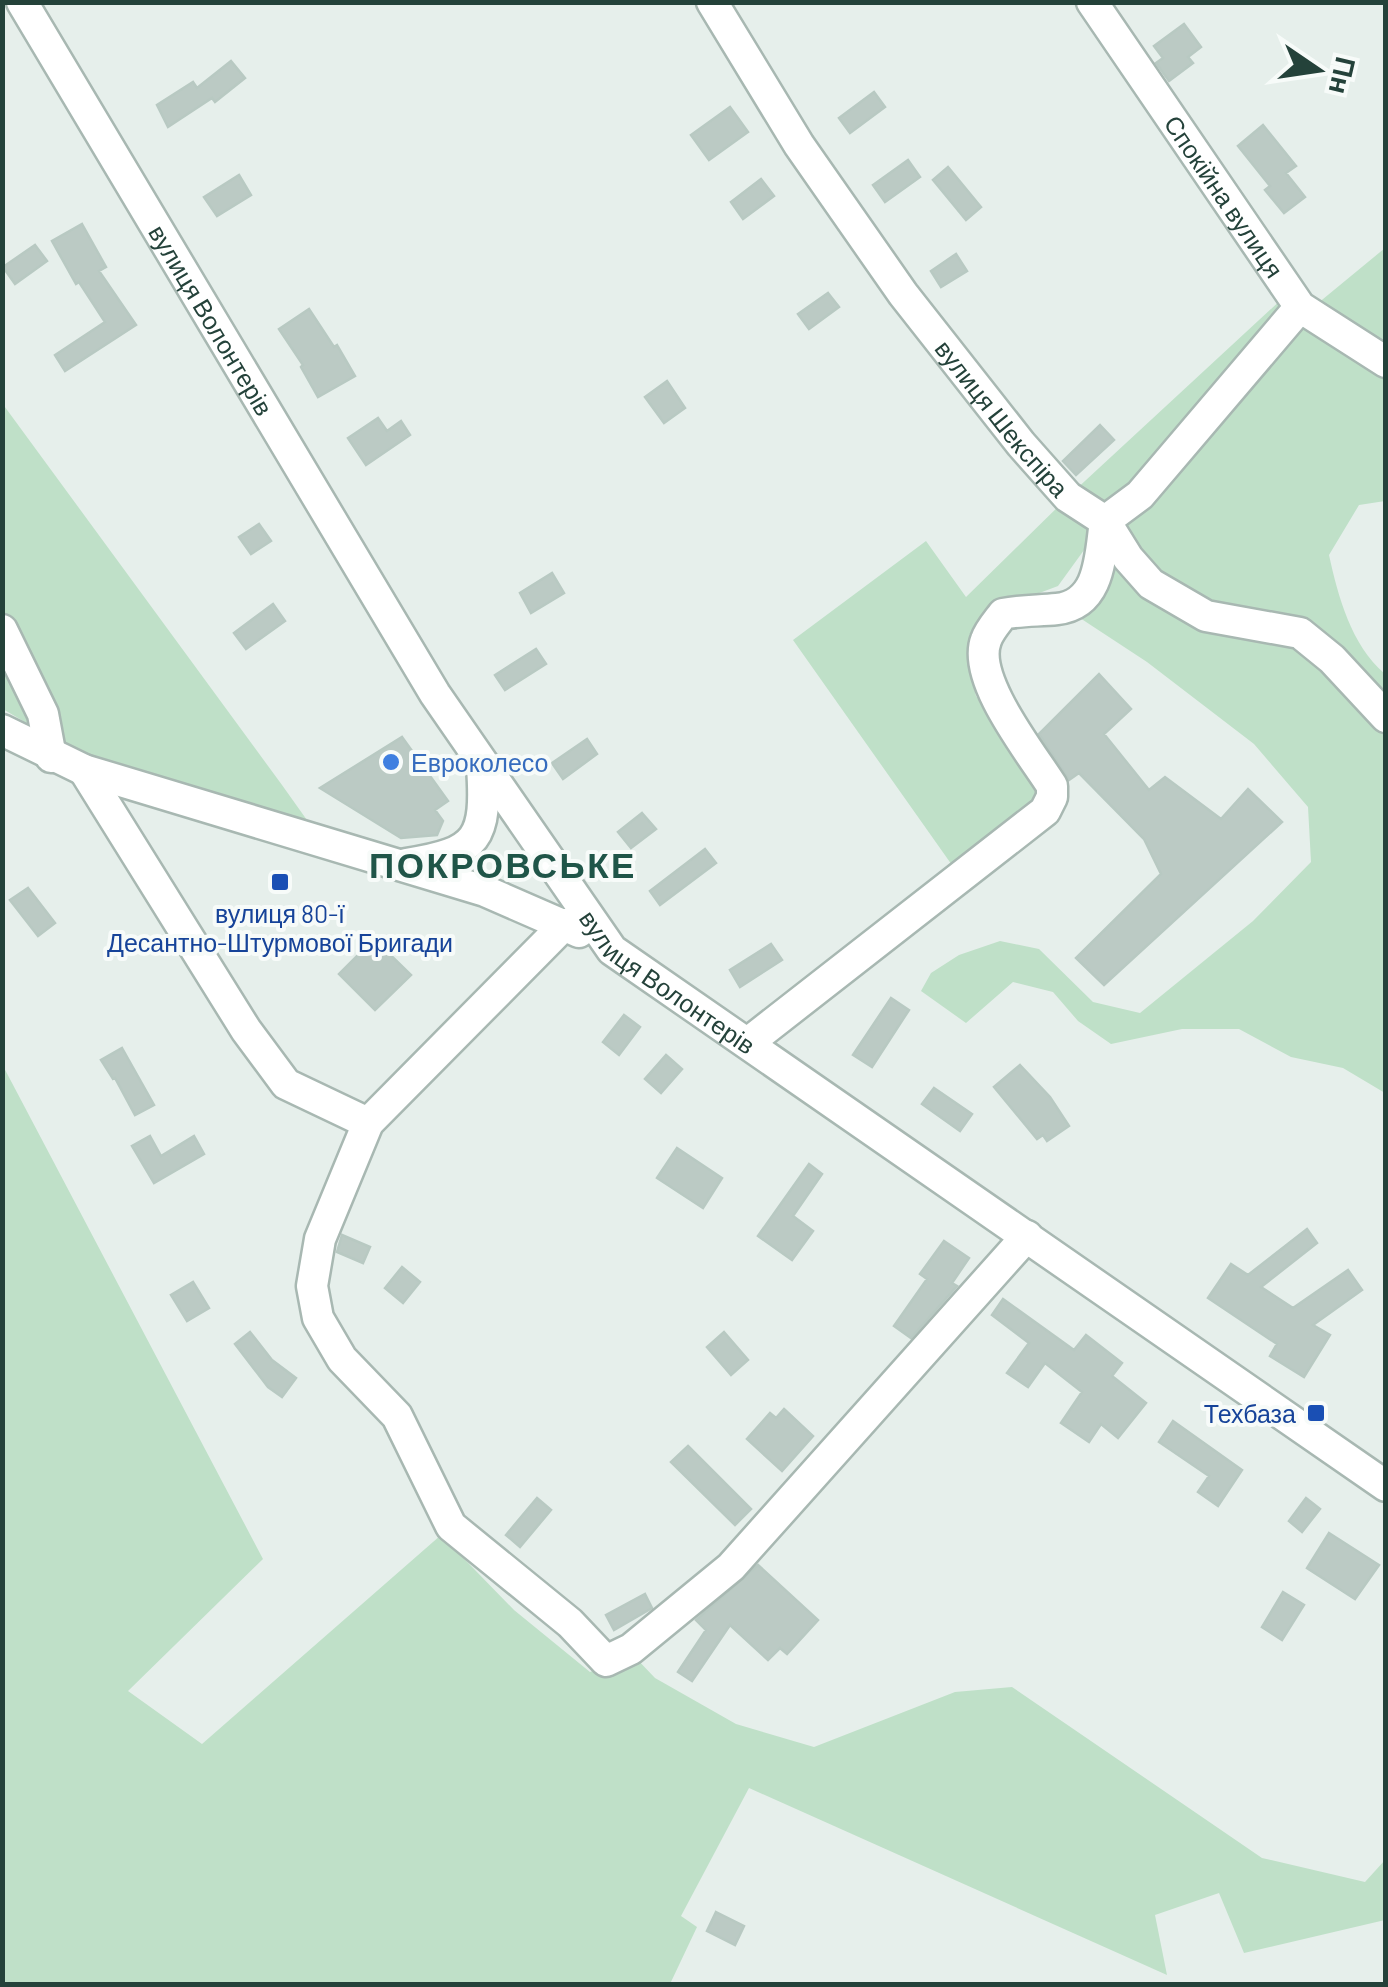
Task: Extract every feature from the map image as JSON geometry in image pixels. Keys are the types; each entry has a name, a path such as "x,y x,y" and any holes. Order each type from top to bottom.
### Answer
{"street":[{"name":"вулиця Волонтерів","path":"22,2 396,631 612,950 1386,1486"},
{"name":"вулиця Шекспіра","path":"712,2 799,145 903,294 1021,444 1068,496 1104,521 1151,584 1206,616 1300,633 1332,659 1386,717"},
{"name":"Спокійна вулиця","path":"1092,2 1300,307 1386,362"},
{"path":"749,1042 1045,811 1052,786 994,693 983,664 985,641 1003,614 1030,608 1060,609 1086,598 1097,576 1104,521 1140,495 1300,307"},
{"path":"2,630 42,714 50,756"},
{"path":"2,730 84,770 486,891 565,924 612,950"},
{"path":"395,866 446,858 473,839 485,812 482,763"},
{"path":"84,770 246,1030 286,1084 368,1123"},
{"path":"565,924 368,1123 320,1240 312,1286 318,1318 342,1359 397,1416 451,1526 570,1623 606,1661 631,1649 731,1567 1027,1236"}],"green space":[{"path":"1385,248 1385,501 1359,505 1329,555 1355,634 1385,674 1385,1093 1343,1068 1291,1057 1239,1029 1182,1029 1111,1044 1078,1021 1053,992 1013,982 966,1023 921,991 931,973 959,955 1000,941 1039,949 1093,1002 1140,1013 1253,921 1311,862 1308,807 1254,744 1147,662 1080,618 1101,577 1115,525 1300,318"},
{"path":"1284,297 1292,307 1104,514 1072,493"},
{"path":"2,403 324,844 84,770 42,714 28,724 3,709"},
{"path":"1068,497 1105,521 1058,586 1005,606 975,629 970,669 976,696 1052,797 959,875 793,640 926,541 966,597"},
{"path":"2,1064 263,1559 128,1691 202,1744 441,1535 514,1610 590,1672 633,1655 655,1678 736,1724 814,1747 955,1692 1012,1687 1262,1858 1365,1882 1385,1860 1385,1920 1244,1953 1219,1893 1155,1915 1167,1975 749,1788 681,1916 697,1927 670,1984 3,1984"}],"building":[{"path":"1184,24 1201,47 1188,57 1193,63 1169,81 1156,63 1163,58 1154,46"},
{"path":"231,61 245,78 215,102 212,98 168,127 157,105 193,82 197,88"},
{"path":"874,92 885,107 850,133 839,118"},
{"path":"730,107 748,132 709,160 691,135"},
{"path":"1263,125 1296,166 1286,173 1305,197 1284,213 1265,190 1270,186 1238,146"},
{"path":"908,160 920,177 885,202 873,185"},
{"path":"948,167 981,207 966,220 933,180"},
{"path":"239,175 251,195 217,216 204,197"},
{"path":"761,179 774,196 743,219 731,202"},
{"path":"82,224 106,267 99,271 136,325 65,371 55,355 105,322 79,282 76,284 52,241"},
{"path":"35,245 47,261 15,284 3,267"},
{"path":"956,254 967,271 941,287 931,271"},
{"path":"828,293 839,307 809,329 798,314"},
{"path":"309,309 355,376 318,397 279,329"},
{"path":"667,381 685,408 664,423 645,397"},
{"path":"378,418 387,431 401,421 410,435 366,465 348,438"},
{"path":"1100,425 1114,440 1076,475 1063,461"},
{"path":"259,524 271,541 251,554 239,537"},
{"path":"552,573 564,593 531,613 520,593"},
{"path":"273,604 285,621 246,649 234,633"},
{"path":"536,649 546,664 505,690 495,675"},
{"path":"1099,674 1131,709 1104,734 1149,790 1165,777 1221,819 1248,789 1282,822 1104,985 1076,958 1161,874 1144,839 1079,773 1069,780 1039,734"},
{"name":"Евроколесо","path":"402,737 448,801 435,810 443,821 437,835 401,838 320,788"},
{"path":"587,739 597,754 563,779 552,763"},
{"path":"642,813 656,829 631,848 618,832"},
{"path":"705,849 716,863 660,905 650,891"},
{"path":"28,888 55,923 38,936 10,900"},
{"path":"374,939 411,975 375,1010 339,974"},
{"path":"771,944 782,960 740,987 730,970"},
{"path":"891,998 909,1010 872,1067 853,1055"},
{"path":"624,1015 640,1027 619,1055 603,1042"},
{"path":"122,1048 154,1105 135,1115 101,1060"},
{"path":"666,1055 682,1069 661,1093 645,1079"},
{"path":"1020,1065 1050,1097 1069,1126 1047,1141 1043,1135 1037,1139 994,1087"},
{"path":"934,1088 972,1114 960,1131 922,1104"},
{"path":"150,1136 161,1156 194,1136 204,1154 154,1183 132,1146"},
{"path":"677,1148 722,1178 703,1208 657,1178"},
{"path":"809,1164 822,1174 793,1216 813,1231 792,1260 758,1236"},
{"path":"1307,1229 1317,1243 1261,1287 1293,1308 1348,1270 1362,1290 1313,1325 1330,1335 1304,1377 1270,1356 1277,1344 1208,1298 1231,1264 1248,1275"},
{"path":"342,1235 370,1247 363,1263 337,1252"},
{"path":"944,1241 969,1258 952,1283 957,1286 911,1338 894,1326 927,1279 920,1274"},
{"path":"402,1267 420,1282 403,1303 385,1288"},
{"path":"193,1282 209,1308 187,1321 171,1295"},
{"path":"1003,1299 1074,1350 1086,1335 1122,1363 1112,1376 1146,1403 1118,1438 1101,1424 1089,1442 1061,1423 1082,1392 1045,1363 1028,1387 1007,1373 1029,1343 992,1315"},
{"path":"250,1332 272,1360 296,1378 282,1397 268,1387 235,1344"},
{"path":"724,1332 748,1360 731,1375 707,1347"},
{"path":"784,1409 813,1436 782,1471 747,1439 770,1413 776,1418"},
{"path":"1173,1421 1242,1470 1218,1506 1198,1492 1209,1476 1159,1442"},
{"path":"688,1446 751,1509 735,1525 671,1462"},
{"path":"537,1498 551,1510 520,1547 506,1535"},
{"path":"1306,1498 1320,1509 1302,1532 1289,1521"},
{"path":"1329,1533 1379,1565 1355,1599 1307,1568"},
{"path":"758,1565 818,1620 787,1654 780,1648 768,1660 730,1625 692,1681 678,1672 706,1630 696,1620"},
{"path":"1283,1592 1304,1605 1282,1640 1262,1627"},
{"path":"645,1594 652,1608 614,1630 606,1615"},
{"path":"716,1912 744,1926 735,1945 707,1931"}],"place":[{"name":"Евроколесо","path":"391,762"},
{"name":"вулиця 80-ї Десантно-Штурмової Бригади","path":"280,882"},
{"name":"Техбаза","path":"1316,1413"}],"district":[{"name":"ПОКРОВСЬКЕ","path":"503,864"}]}
